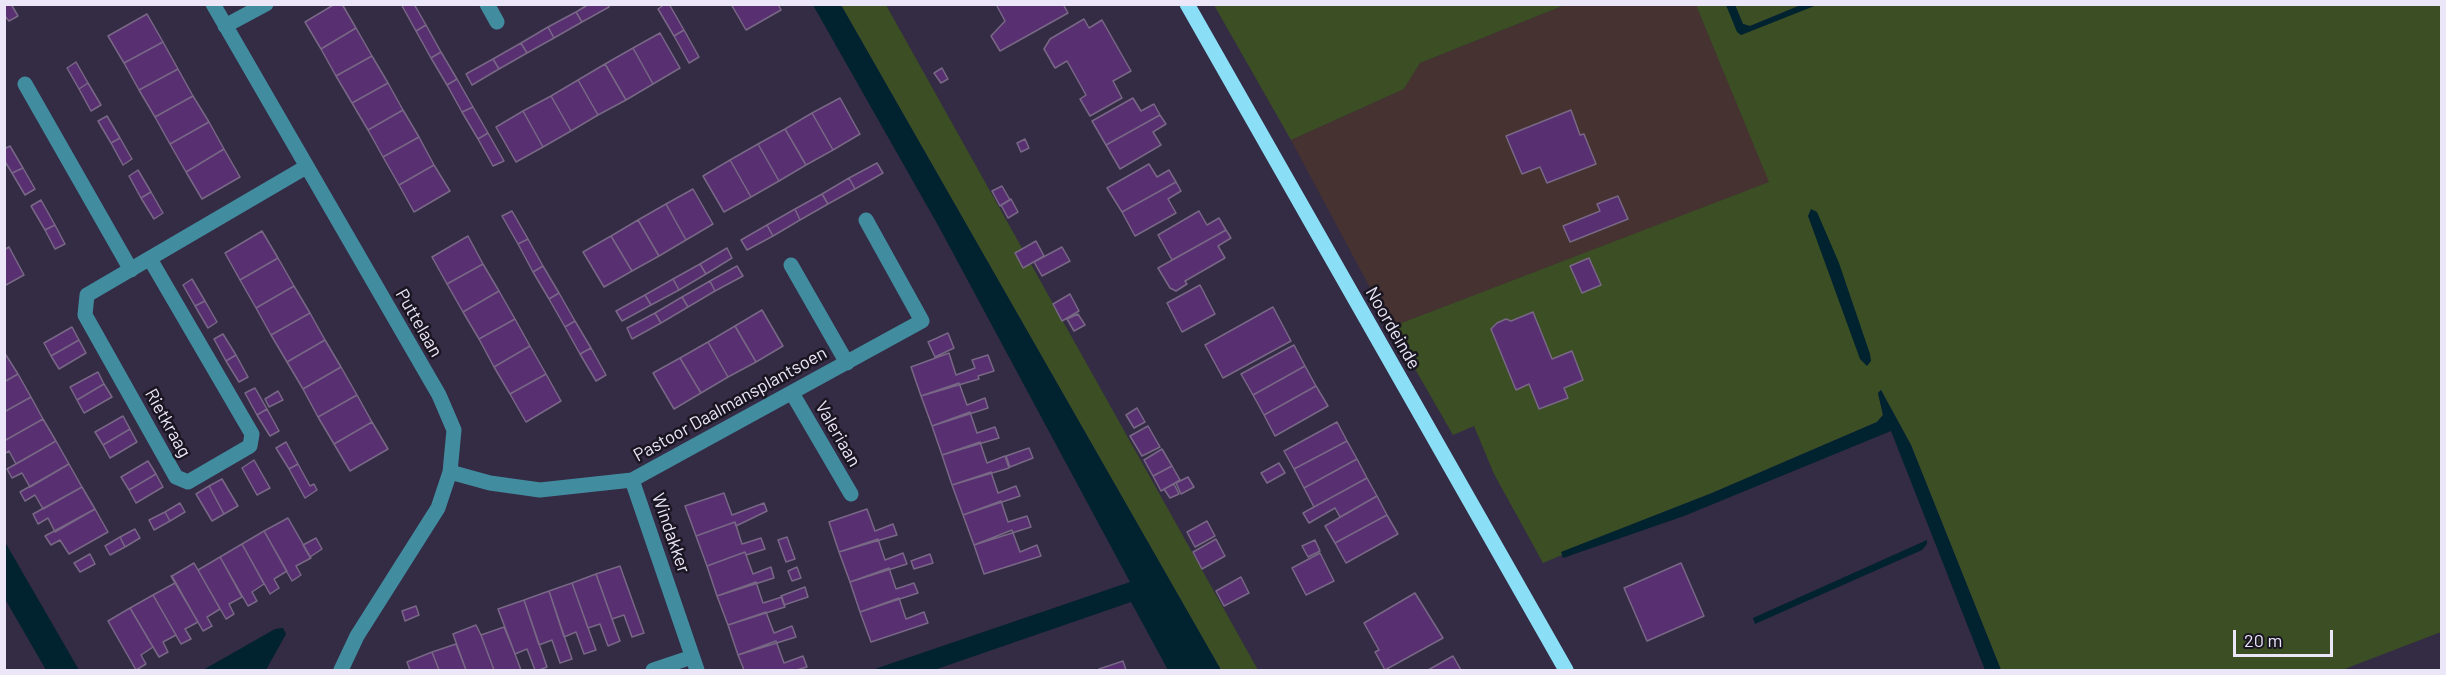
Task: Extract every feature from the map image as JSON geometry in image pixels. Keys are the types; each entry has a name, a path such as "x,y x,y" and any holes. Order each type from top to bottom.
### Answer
{"main road":[{"name":"Noordeinde","path":"1187,4 1566,670"}],"street":[{"name":"Puttelaan","path":"213,4 439,395 453,430 450,472 438,508 357,636 341,670"},
{"path":"225,26 266,4"},
{"path":"487,4 497,22"},
{"path":"25,84 131,270"},
{"name":"Rietkraag","path":"150,259 252,434 250,446 188,482 176,477 85,315 87,295 306,167"},
{"name":"Pastoor Daalmansplantsoen","path":"632,480 922,321 866,220"},
{"name":"Pastoor Daalmansplantsoen","path":"791,265 847,363"},
{"name":"Valeriaan","path":"792,393 851,494"},
{"name":"Windakker","path":"450,472 490,483 540,490 632,480 695,664"},
{"path":"652,670 695,664"}],"shaded area":[{"path":"1565,5 1696,5 1770,182 1391,327 1291,140 1404,89 1420,63"}],"green space":[{"path":"1817,4 2441,5 2441,632 2342,670 2001,670 1911,445 1881,390 1878,393 1883,415 1877,422 1712,493 1562,552 1562,555 1543,563 1494,474 1474,426 1453,435 1391,327 1769,182 1696,5 1726,5 1741,35"},
{"path":"841,5 886,5 1258,670 1221,670"},
{"path":"1214,5 1565,5 1420,63 1404,89 1291,140"},
{"path":"1735,5 1801,5 1750,26 1743,24"}],"water":[{"path":"813,5 841,5 1221,670 1168,670 1131,602 934,670 872,670 1130,582 939,227"},
{"path":"1726,5 1735,5 1743,24 1750,26 1801,5 1817,5 1741,35 1737,32"},
{"path":"1811,209 1817,212 1839,263 1870,354 1871,361 1867,366 1860,359 1808,216"},
{"path":"1881,390 1911,445 2001,670 1985,670 1891,431 1684,516 1563,558 1561,552 1712,493 1877,422 1883,415 1878,393"},
{"path":"1927,540 1922,550 1755,624 1753,618"},
{"path":"5,542 79,670 46,670 5,599"},
{"path":"283,628 286,634 266,670 203,670 275,629"}],"building":[{"path":"4,4 11,4 18,16 9,21 4,15"},
{"path":"335,4 342,4 356,28 321,49 305,22"},
{"path":"401,4 414,4 426,25 416,31"},
{"path":"589,4 608,4 609,7 582,22 576,12"},
{"path":"669,4 684,30 674,36 658,9"},
{"path":"731,4 778,4 781,10 746,30"},
{"path":"999,4 1063,4 1068,13 1000,51 991,36 1005,21 997,6"},
{"path":"576,12 582,22 554,38 548,27"},
{"path":"147,14 163,42 124,63 108,36"},
{"path":"1084,19 1089,28 1102,20 1131,71 1113,81 1122,98 1090,116 1080,99 1086,95 1067,61 1055,68 1044,49 1050,39"},
{"path":"426,25 441,52 431,58 416,31"},
{"path":"548,27 554,38 527,53 521,43"},
{"path":"356,28 372,56 336,76 321,49"},
{"path":"684,30 699,57 689,63 674,36"},
{"path":"660,33 680,68 653,84 633,48"},
{"path":"163,42 178,69 139,90 124,63"},
{"path":"521,43 527,53 499,69 493,59"},
{"path":"633,48 653,84 626,100 605,64"},
{"path":"441,52 457,79 447,85 431,58"},
{"path":"372,56 388,83 352,103 336,76"},
{"path":"493,59 499,69 472,85 466,74"},
{"path":"76,62 88,83 79,89 67,68"},
{"path":"605,64 626,100 598,115 578,80"},
{"path":"942,68 948,79 941,83 934,73"},
{"path":"178,69 193,96 155,117 139,90"},
{"path":"457,79 473,107 462,112 447,85"},
{"path":"578,80 598,115 571,131 551,96"},
{"path":"88,83 101,105 91,111 79,89"},
{"path":"388,83 403,110 368,130 352,103"},
{"path":"193,96 209,122 170,144 155,117"},
{"path":"551,96 571,131 543,147 523,111"},
{"path":"840,98 860,134 833,150 812,113"},
{"path":"1133,98 1141,111 1154,104 1160,115 1106,145 1092,121"},
{"path":"473,107 488,133 478,139 462,112"},
{"path":"403,110 419,137 383,157 368,130"},
{"path":"1571,110 1580,135 1584,134 1596,164 1547,183 1540,167 1522,174 1506,136"},
{"path":"523,111 543,147 516,162 496,127"},
{"path":"812,113 833,150 806,165 785,129"},
{"path":"1160,115 1166,124 1153,132 1161,145 1120,169 1106,145"},
{"path":"107,116 120,138 111,143 98,121"},
{"path":"209,122 224,149 186,172 170,144"},
{"path":"785,129 806,165 779,181 758,144"},
{"path":"488,133 504,161 493,166 478,139"},
{"path":"419,137 434,165 399,185 383,157"},
{"path":"120,138 132,159 123,165 111,143"},
{"path":"1025,139 1029,148 1021,152 1017,143"},
{"path":"758,144 779,181 751,197 730,160"},
{"path":"10,146 23,168 12,173 4,160 4,149"},
{"path":"224,149 240,177 202,199 186,172"},
{"path":"730,160 751,197 724,212 703,176"},
{"path":"877,163 883,173 855,189 849,178"},
{"path":"1149,164 1157,177 1169,170 1176,182 1122,212 1107,188"},
{"path":"434,165 450,191 414,212 399,185"},
{"path":"23,168 35,189 25,195 12,173"},
{"path":"138,170 151,192 141,198 129,176"},
{"path":"849,178 855,189 828,204 822,194"},
{"path":"1176,182 1181,191 1168,199 1176,213 1135,236 1122,212"},
{"path":"1002,186 1010,200 1000,206 992,191"},
{"path":"693,189 713,224 686,240 666,204"},
{"path":"151,192 163,213 154,219 141,198"},
{"path":"822,194 828,204 800,220 795,209"},
{"path":"1618,196 1628,219 1570,242 1563,226 1600,211 1597,204"},
{"path":"1011,199 1018,212 1008,218 1001,205"},
{"path":"41,200 55,225 45,230 31,206"},
{"path":"666,204 686,240 659,256 638,220"},
{"path":"795,209 800,220 773,236 767,225"},
{"path":"512,211 528,239 518,244 502,216"},
{"path":"1199,211 1207,225 1219,218 1226,230 1172,260 1158,235"},
{"path":"638,220 659,256 632,271 611,236"},
{"path":"55,225 65,244 55,249 45,230"},
{"path":"767,225 773,236 747,250 741,240"},
{"path":"1226,230 1231,238 1218,246 1225,258 1185,281 1187,284 1176,291 1170,288 1158,268"},
{"path":"262,231 278,258 240,280 225,253"},
{"path":"468,236 483,264 447,284 432,257"},
{"path":"611,236 632,271 604,287 583,252"},
{"path":"528,239 543,266 533,272 518,244"},
{"path":"1036,241 1044,256 1023,268 1015,253"},
{"path":"9,247 24,275 4,286 4,250"},
{"path":"1062,247 1070,261 1042,276 1034,262"},
{"path":"727,248 732,258 706,274 700,264"},
{"path":"278,258 294,286 256,308 240,280"},
{"path":"1589,258 1601,285 1582,293 1570,266"},
{"path":"483,264 499,291 463,312 447,284"},
{"path":"700,264 706,274 679,290 673,279"},
{"path":"543,266 559,293 549,299 533,272"},
{"path":"737,266 743,276 715,291 710,281"},
{"path":"192,279 205,301 195,306 183,285"},
{"path":"673,279 679,290 651,305 645,295"},
{"path":"710,281 715,291 688,307 682,297"},
{"path":"1200,285 1215,314 1182,332 1167,303"},
{"path":"294,286 310,313 271,335 256,308"},
{"path":"499,291 515,319 479,339 463,312"},
{"path":"559,293 575,321 565,327 549,299"},
{"path":"1070,294 1079,311 1062,321 1053,304"},
{"path":"645,295 651,305 622,321 616,311"},
{"path":"682,297 688,307 661,323 655,313"},
{"path":"205,301 217,322 208,328 195,306"},
{"path":"1273,307 1291,341 1223,378 1205,345"},
{"path":"762,310 783,346 756,362 735,326"},
{"path":"1533,312 1552,359 1572,351 1583,380 1564,388 1568,398 1539,409 1529,384 1516,390 1491,329 1506,319 1511,321"},
{"path":"310,313 325,340 287,362 271,335"},
{"path":"655,313 661,323 632,339 627,328"},
{"path":"1078,314 1085,325 1074,331 1067,319"},
{"path":"515,319 530,346 494,367 479,339"},
{"path":"575,321 591,348 580,354 565,327"},
{"path":"735,326 756,362 728,377 708,342"},
{"path":"72,327 79,340 51,356 44,343"},
{"path":"948,333 954,348 935,357 928,342"},
{"path":"223,334 236,355 226,361 214,339"},
{"path":"79,340 86,353 59,369 51,356"},
{"path":"325,340 341,367 303,389 287,362"},
{"path":"708,342 728,377 701,393 680,358"},
{"path":"1294,345 1305,366 1253,395 1241,374"},
{"path":"530,346 546,374 510,394 494,367"},
{"path":"591,348 606,375 596,381 580,354"},
{"path":"4,352 18,374 4,382"},
{"path":"949,353 956,375 975,368 972,360 988,355 994,371 978,376 979,379 921,396 911,367"},
{"path":"236,355 248,377 239,382 226,361"},
{"path":"680,358 701,393 674,409 653,373"},
{"path":"1305,366 1316,386 1264,415 1253,395"},
{"path":"341,367 357,395 318,417 303,389"},
{"path":"98,372 104,384 77,400 70,387"},
{"path":"18,374 31,397 4,412 4,382"},
{"path":"546,374 561,401 526,422 510,394"},
{"path":"959,383 967,405 985,398 988,408 932,426 921,396"},
{"path":"104,384 112,397 84,413 77,400"},
{"path":"1316,386 1328,406 1275,436 1264,415"},
{"path":"255,388 267,409 257,415 245,393"},
{"path":"278,391 283,400 269,407 265,399"},
{"path":"357,395 372,422 334,444 318,417"},
{"path":"31,397 43,419 4,441 4,412"},
{"path":"1137,408 1145,422 1134,428 1126,415"},
{"path":"267,409 279,431 270,436 257,415"},
{"path":"970,412 977,433 995,427 999,438 942,455 932,426"},
{"path":"123,416 130,429 103,445 95,432"},
{"path":"43,419 56,441 16,464 9,451 4,454 4,441"},
{"path":"372,422 388,449 350,471 334,444"},
{"path":"1337,422 1347,441 1294,469 1284,451"},
{"path":"1148,426 1160,447 1142,456 1130,436"},
{"path":"130,429 137,442 110,458 103,445"},
{"path":"56,441 69,464 30,487 22,473 12,478 7,469"},
{"path":"1347,441 1357,459 1304,488 1294,469"},
{"path":"286,442 298,464 289,469 276,448"},
{"path":"980,442 987,463 1005,456 1009,468 952,485 942,455"},
{"path":"1029,448 1033,458 1010,467 1006,456"},
{"path":"1162,449 1172,466 1153,476 1144,460"},
{"path":"1357,459 1367,478 1314,507 1304,488"},
{"path":"254,460 270,488 257,495 242,468"},
{"path":"148,461 156,474 129,490 121,477"},
{"path":"1279,463 1285,473 1267,483 1261,473"},
{"path":"69,464 82,487 43,509 35,495 25,501 20,492"},
{"path":"298,464 310,486 314,484 317,490 305,498 289,469"},
{"path":"1172,466 1180,480 1161,491 1153,476"},
{"path":"991,472 998,493 1016,486 1020,496 963,515 952,485"},
{"path":"156,474 163,487 136,503 129,490"},
{"path":"1188,477 1194,487 1181,494 1176,483"},
{"path":"1367,478 1377,496 1340,517 1335,508 1309,523 1303,513"},
{"path":"222,479 238,506 224,514 209,486"},
{"path":"1174,484 1179,494 1170,498 1164,489"},
{"path":"209,486 224,514 212,521 196,494"},
{"path":"82,487 95,509 55,532 48,518 38,524 33,514"},
{"path":"724,493 732,515 764,503 767,511 736,526 735,522 696,536 685,506"},
{"path":"1377,496 1387,515 1335,543 1325,526"},
{"path":"1001,501 1008,522 1027,516 1031,527 974,545 963,515"},
{"path":"180,503 185,512 170,521 165,512"},
{"path":"95,509 108,532 69,554 60,540 51,545 45,536"},
{"path":"867,509 875,531 893,524 897,535 839,552 829,522"},
{"path":"165,512 170,521 154,530 149,520"},
{"path":"1387,515 1398,534 1346,563 1335,543"},
{"path":"288,518 311,558 296,566 301,575 292,581 264,531"},
{"path":"1207,521 1215,536 1195,547 1187,532"},
{"path":"735,522 742,544 761,538 765,549 746,555 745,552 707,566 696,536"},
{"path":"135,529 140,538 125,547 120,537"},
{"path":"1012,530 1020,552 1037,545 1041,556 984,574 974,545"},
{"path":"264,531 287,571 274,579 279,588 270,594 242,544"},
{"path":"120,537 125,547 110,555 105,546"},
{"path":"787,537 795,559 786,562 778,540"},
{"path":"316,538 322,549 310,557 303,545"},
{"path":"878,539 885,560 903,553 907,564 850,582 839,552"},
{"path":"1216,539 1225,556 1202,569 1193,552"},
{"path":"1315,540 1320,551 1308,557 1302,546"},
{"path":"242,544 264,584 252,592 257,601 248,606 220,557"},
{"path":"745,552 753,574 771,567 774,578 717,596 707,566"},
{"path":"1320,553 1334,581 1306,595 1292,568"},
{"path":"90,554 95,564 80,572 74,563"},
{"path":"930,554 933,563 914,569 911,561"},
{"path":"220,557 242,597 229,604 234,614 226,619 198,570"},
{"path":"194,563 220,609 207,617 212,626 203,631 172,576"},
{"path":"1681,563 1704,616 1647,641 1624,588"},
{"path":"620,566 644,633 632,637 624,615 612,619 596,574"},
{"path":"797,567 801,578 792,581 788,571"},
{"path":"889,568 896,589 914,583 918,593 860,612 850,582"},
{"path":"596,574 620,641 608,646 600,624 588,628 572,583"},
{"path":"171,576 198,622 185,629 191,639 181,644 153,595 175,583"},
{"path":"1241,577 1249,593 1224,606 1216,591"},
{"path":"756,582 763,603 782,597 785,607 728,625 717,596"},
{"path":"572,583 596,650 584,654 576,632 564,637 549,591"},
{"path":"805,587 808,597 784,605 781,596"},
{"path":"549,591 572,659 560,663 552,640 539,645 524,600"},
{"path":"1415,593 1443,638 1385,670 1375,652 1379,650 1364,623"},
{"path":"153,595 176,635 163,642 168,652 159,657 130,608"},
{"path":"899,598 906,619 924,612 928,623 871,642 860,612"},
{"path":"524,600 547,667 539,670 535,670 527,649 515,654 498,609"},
{"path":"416,606 419,615 405,621 402,611"},
{"path":"130,608 153,647 141,655 146,664 136,670 108,621"},
{"path":"766,612 774,633 792,626 796,637 738,655 728,625"},
{"path":"476,625 494,670 466,670 453,634"},
{"path":"504,627 521,670 494,670 481,635"},
{"path":"776,641 784,663 803,656 807,667 796,670 744,670 738,655"},
{"path":"456,644 466,670 439,670 432,652"},
{"path":"432,652 439,670 410,670 407,662"},
{"path":"1453,656 1461,670 1428,670"},
{"path":"1123,661 1126,670 1099,670 1099,669"}]}
